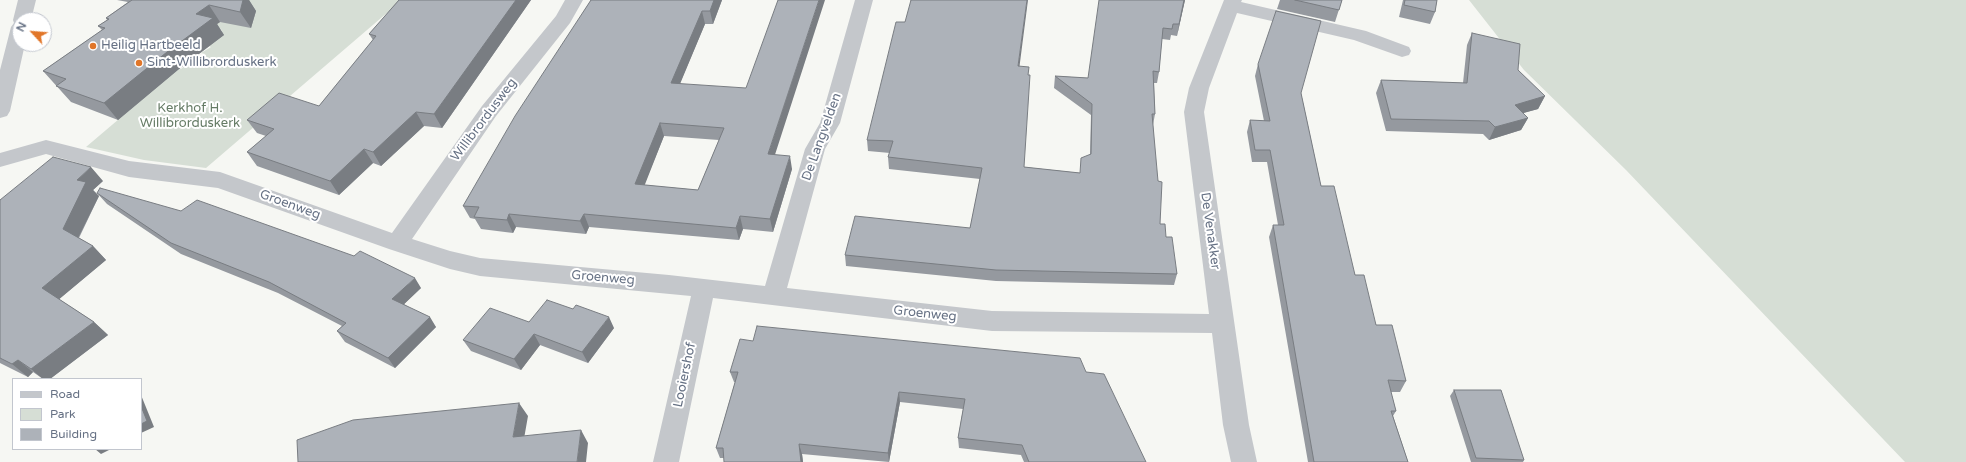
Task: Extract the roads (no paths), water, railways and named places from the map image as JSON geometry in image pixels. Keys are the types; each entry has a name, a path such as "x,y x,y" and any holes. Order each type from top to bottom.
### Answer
{"street":[{"path":"24,12 27,0"},
{"name":"Willibrordusweg","path":"397,243 485,117 562,19 574,0"},
{"name":"De Langvelden","path":"773,297 815,149 830,123 864,0"},
{"name":"De Venakker","path":"1244,462 1236,425 1194,112 1199,88 1232,3 1359,35 1402,51"},
{"path":"0,111 14,52"},
{"name":"Groenweg","path":"0,161 46,147 129,168 220,180 397,243 450,260 480,267 704,288 992,321 1136,324 1223,323"},
{"name":"Looiershof","path":"666,462 704,288"}],"place":[{"name":"Heilig Hartbeeld","path":"93,46"},
{"name":"Sint-Willibrorduskerk","path":"139,63"}],"park label":[{"name":"Kerkhof H. Willibrorduskerk","path":"190,116"}]}
